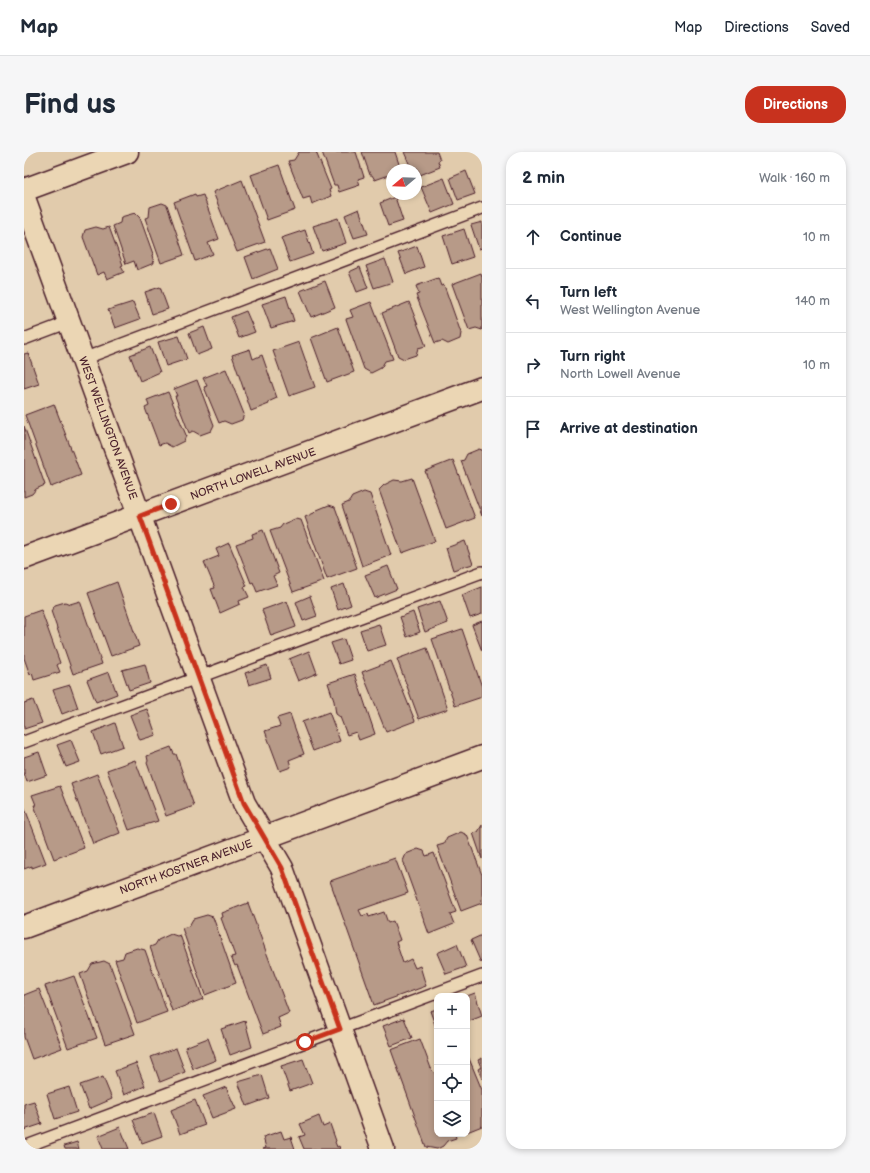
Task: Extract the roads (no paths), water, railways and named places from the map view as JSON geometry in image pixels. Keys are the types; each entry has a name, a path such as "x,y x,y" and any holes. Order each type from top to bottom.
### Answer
{"street":[{"path":"24,190 127,152"},
{"name":"WEST WELLINGTON AVENUE","path":"24,198 244,803 282,868 383,1149"},
{"name":"NORTH LOWELL AVENUE","path":"24,558 482,388"},
{"name":"NORTH KOSTNER AVENUE","path":"24,927 482,757"}],"lane":[{"path":"83,359 482,208"},
{"path":"24,339 69,322"},
{"path":"24,742 482,572"},
{"path":"24,1147 482,976"}]}
